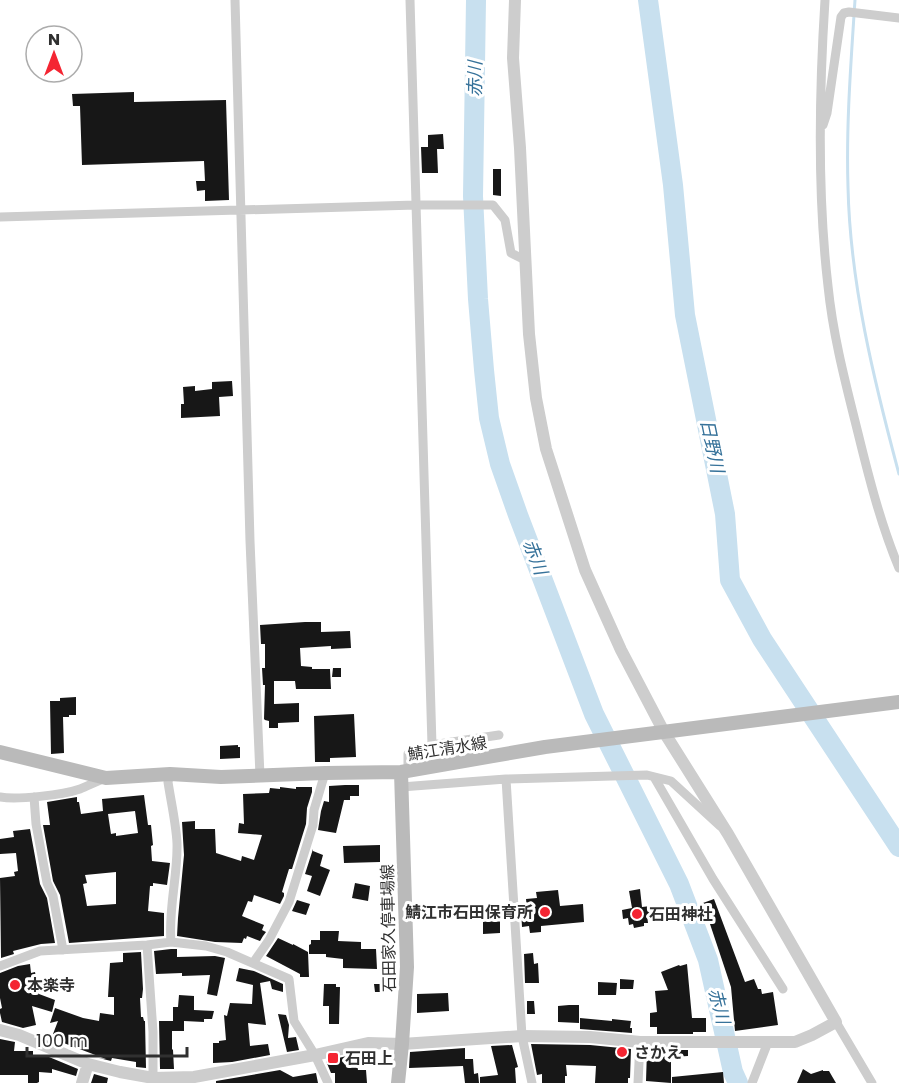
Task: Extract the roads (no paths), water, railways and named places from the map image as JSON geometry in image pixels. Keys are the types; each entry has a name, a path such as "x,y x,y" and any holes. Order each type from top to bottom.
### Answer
{"main road":[{"name":"鯖江清水線","path":"0,752 106,777 170,774 221,777 404,771 545,747 899,702"},
{"name":"石田家久停車場線","path":"398,1083 407,967 401,787 404,771"}],"street":[{"path":"235,0 249,541 260,776"},
{"path":"410,0 432,745"},
{"path":"515,0 513,58 529,334 536,398 546,449 585,570 621,650 664,732 728,834 872,1083"},
{"path":"825,0 821,133 828,287 842,368 863,456 890,546 899,568"},
{"path":"821,133 828,113 841,17 844,13 854,12 899,18"},
{"path":"0,217 416,205 493,205 505,220 511,253 525,260"},
{"path":"404,771 408,754 432,745 499,735"},
{"path":"253,963 269,940 289,902 313,825 314,810 325,773"},
{"path":"170,774 168,783 177,843 170,925 171,942"},
{"path":"401,787 506,779 647,775 671,781 728,834"},
{"path":"0,797 34,797 78,790 106,777"},
{"path":"654,777 713,879 783,989"},
{"path":"506,779 522,1036 532,1083"},
{"path":"34,797 36,824 47,883 53,896 63,950"},
{"path":"0,966 40,951 171,942 206,945 226,952 289,979 294,1021 315,1055 328,1083"},
{"path":"147,945 153,1032 153,1078"},
{"path":"0,1030 19,1035 88,1064 153,1078 194,1077 315,1055 368,1042 402,1044 522,1036 590,1037 640,1042 795,1042 836,1022"},
{"path":"638,1083 640,1042"},
{"path":"752,1083 768,1042"},
{"path":"82,1083 88,1064"}],"waterway":[{"name":"赤川","path":"476,0 473,196 478,299 489,418 500,464 594,714 679,884 708,960 733,1072 738,1083"},
{"name":"日野川","path":"648,0 673,185 685,315 725,514 730,580 762,639 899,847"},
{"path":"855,0 848,140 848,187 853,259 865,332 899,474"}],"place":[{"name":"鯖江市石田保育所","path":"545,912"},
{"name":"石田神社","path":"637,914"},
{"name":"本楽寺","path":"15,985"},
{"name":"さかえ","path":"622,1052"},
{"name":"石田上","path":"333,1058"}]}
